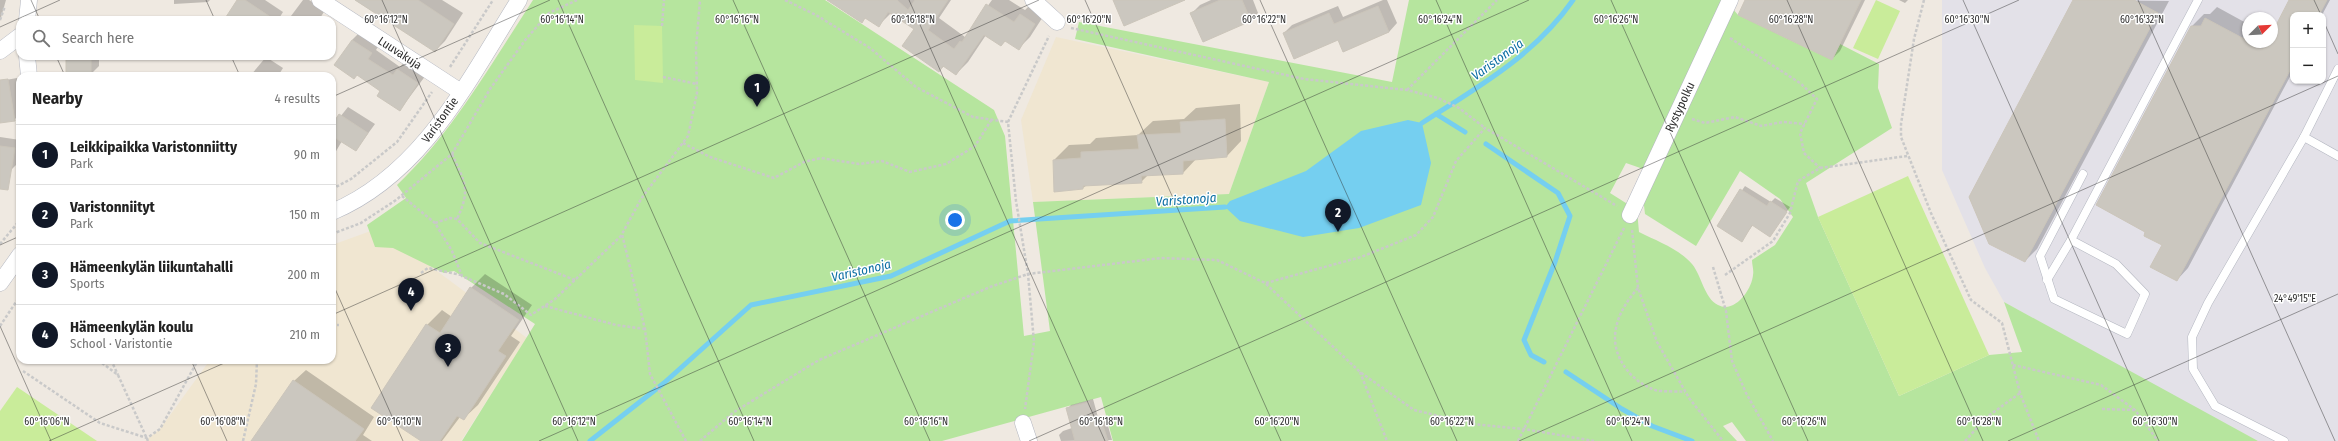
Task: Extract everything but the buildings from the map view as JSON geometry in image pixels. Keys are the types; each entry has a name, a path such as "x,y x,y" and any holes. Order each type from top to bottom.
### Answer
{"street":[{"path":"27,16 29,0"},
{"name":"Luuvakuja","path":"320,0 461,92"},
{"name":"Varistontie","path":"336,210 367,194 417,152 461,92 519,0"},
{"path":"1033,0 1057,22"},
{"name":"Rystypolku","path":"1630,215 1730,0"},
{"path":"0,51 16,39"},
{"path":"27,60 29,72"},
{"path":"0,282 16,260"},
{"path":"1023,423 1029,441"}],"lane":[{"path":"2047,280 2071,240 2198,0"},
{"path":"2284,441 2215,406 2193,369 2192,337 2208,303 2304,137 2338,69"},
{"path":"2304,137 2338,156"},
{"path":"2071,240 2116,264 2145,294 2127,334 2054,299 2040,256 2083,174"}],"path":[{"path":"336,187 351,179 396,142 441,79 493,0"},
{"path":"662,26 664,0"},
{"path":"421,273 428,268 462,276 504,294 532,315 575,280 622,234 641,199 688,136 692,122 697,84 696,48 700,0"},
{"path":"785,0 816,15 870,48 916,87 973,116 1008,122"},
{"path":"1407,90 1497,0"},
{"path":"1924,0 1914,39 1901,124 1901,137 1907,156 1971,300 2002,323 2020,392 2039,441"},
{"path":"0,20 5,6"},
{"path":"1023,423 1033,359 1034,342 1028,274 1016,201 1008,122 1057,22 1077,30 1304,79 1407,90 1438,98 1459,108 1485,128 1630,215"},
{"path":"1716,29 1800,83 1817,99 1800,133 1804,153 1820,168"},
{"path":"663,77 697,84"},
{"path":"1677,114 1705,123 1735,117 1761,126 1783,122 1805,124"},
{"path":"682,143 710,157 774,178 804,162 821,158 859,164 882,161 910,172 946,164 975,146 992,120"},
{"path":"1265,283 1361,257 1416,235 1432,217 1456,161 1485,128"},
{"path":"452,154 464,180 466,200 457,219"},
{"path":"1725,274 1773,241 1790,213 1798,181 1820,168 1907,156"},
{"path":"402,196 434,223 452,251 462,276"},
{"path":"1630,215 1638,288 1657,342 1686,392 1722,441"},
{"path":"1518,441 1630,215"},
{"path":"434,223 450,218 457,219 480,243 575,280"},
{"path":"0,244 16,225"},
{"path":"622,234 645,329 650,374 686,441"},
{"path":"700,441 734,412 819,360 990,287 1028,274 1161,258 1217,260 1265,283 1360,372 1414,410 1472,424 1524,429 1594,441"},
{"path":"1713,267 1726,311 1732,360 1746,393 1773,441"},
{"path":"1638,288 1624,303 1617,321 1614,340 1620,362 1635,380 1655,390 1686,392"},
{"path":"0,326 16,302"},
{"path":"544,306 616,325 645,329"},
{"path":"103,364 118,375"},
{"path":"113,364 147,440"},
{"path":"147,440 160,429 196,364"},
{"path":"243,441 256,384 257,364"},
{"path":"2013,365 2101,385 2135,410 2158,441"},
{"path":"23,371 100,423 147,440"},
{"path":"1360,372 1387,441"},
{"path":"1965,441 1987,417 2020,392"},
{"path":"2102,409 2135,410"}],"shaded area":[{"path":"1942,0 2338,0 2338,441 2258,441 2144,380 2004,302 1985,268 1942,170"},
{"path":"1056,37 1269,82 1229,194 1033,202 1021,120"},
{"path":"379,228 527,338 461,441 145,441 160,429 207,364 336,364 336,244"}],"green space":[{"path":"533,0 825,0 994,110 1005,136 1024,336 1050,331 1033,202 1229,194 1269,82 1075,39 1079,22 1392,82 1409,0 1723,0 1646,170 1626,163 1610,193 1637,210 1639,232 1681,254 1692,264 1706,292 1713,302 1724,307 1730,306 1742,299 1752,281 1752,260 1775,245 1793,217 1780,199 1740,171 1696,246 1645,214 1643,197 1733,9 1738,15 1832,60 1840,44 1879,64 1878,88 1892,128 1806,183 1818,217 1899,396 1989,355 2022,352 2004,302 2258,441 1746,441 1732,422 1723,426 1737,441 1113,441 1101,397 942,441 462,441 535,324 454,271 444,273 393,248 375,247 367,225 406,198 397,185 436,143 454,120"},
{"path":"1876,0 1900,11 1878,59 1853,48"},
{"path":"634,25 662,26 663,83 635,80"},
{"path":"1908,176 1989,355 1899,396 1818,217"},
{"path":"17,387 97,441 0,441 0,411"}],"water":[{"path":"1408,120 1422,123 1431,163 1421,205 1359,228 1303,237 1240,221 1225,207 1230,201 1306,171 1361,131"}],"waterway":[{"name":"Varistonoja","path":"1422,123 1484,83 1523,54 1558,20 1573,0"},
{"path":"1436,114 1465,132"},
{"path":"1486,144 1558,193 1570,216 1555,262 1524,340 1531,355 1544,362"},
{"name":"Varistonoja","path":"590,441 664,383 751,305 891,276 1010,221 1225,207"},
{"path":"1566,372 1622,409 1652,426 1692,441"}],"place":[{"name":"Leikkipaikka Varistonniitty","path":"757,107"},
{"name":"Varistonniityt","path":"1338,232"},
{"name":"Hämeenkylän koulu","path":"411,311"},
{"name":"Hämeenkylän liikuntahalli","path":"448,367"}]}
